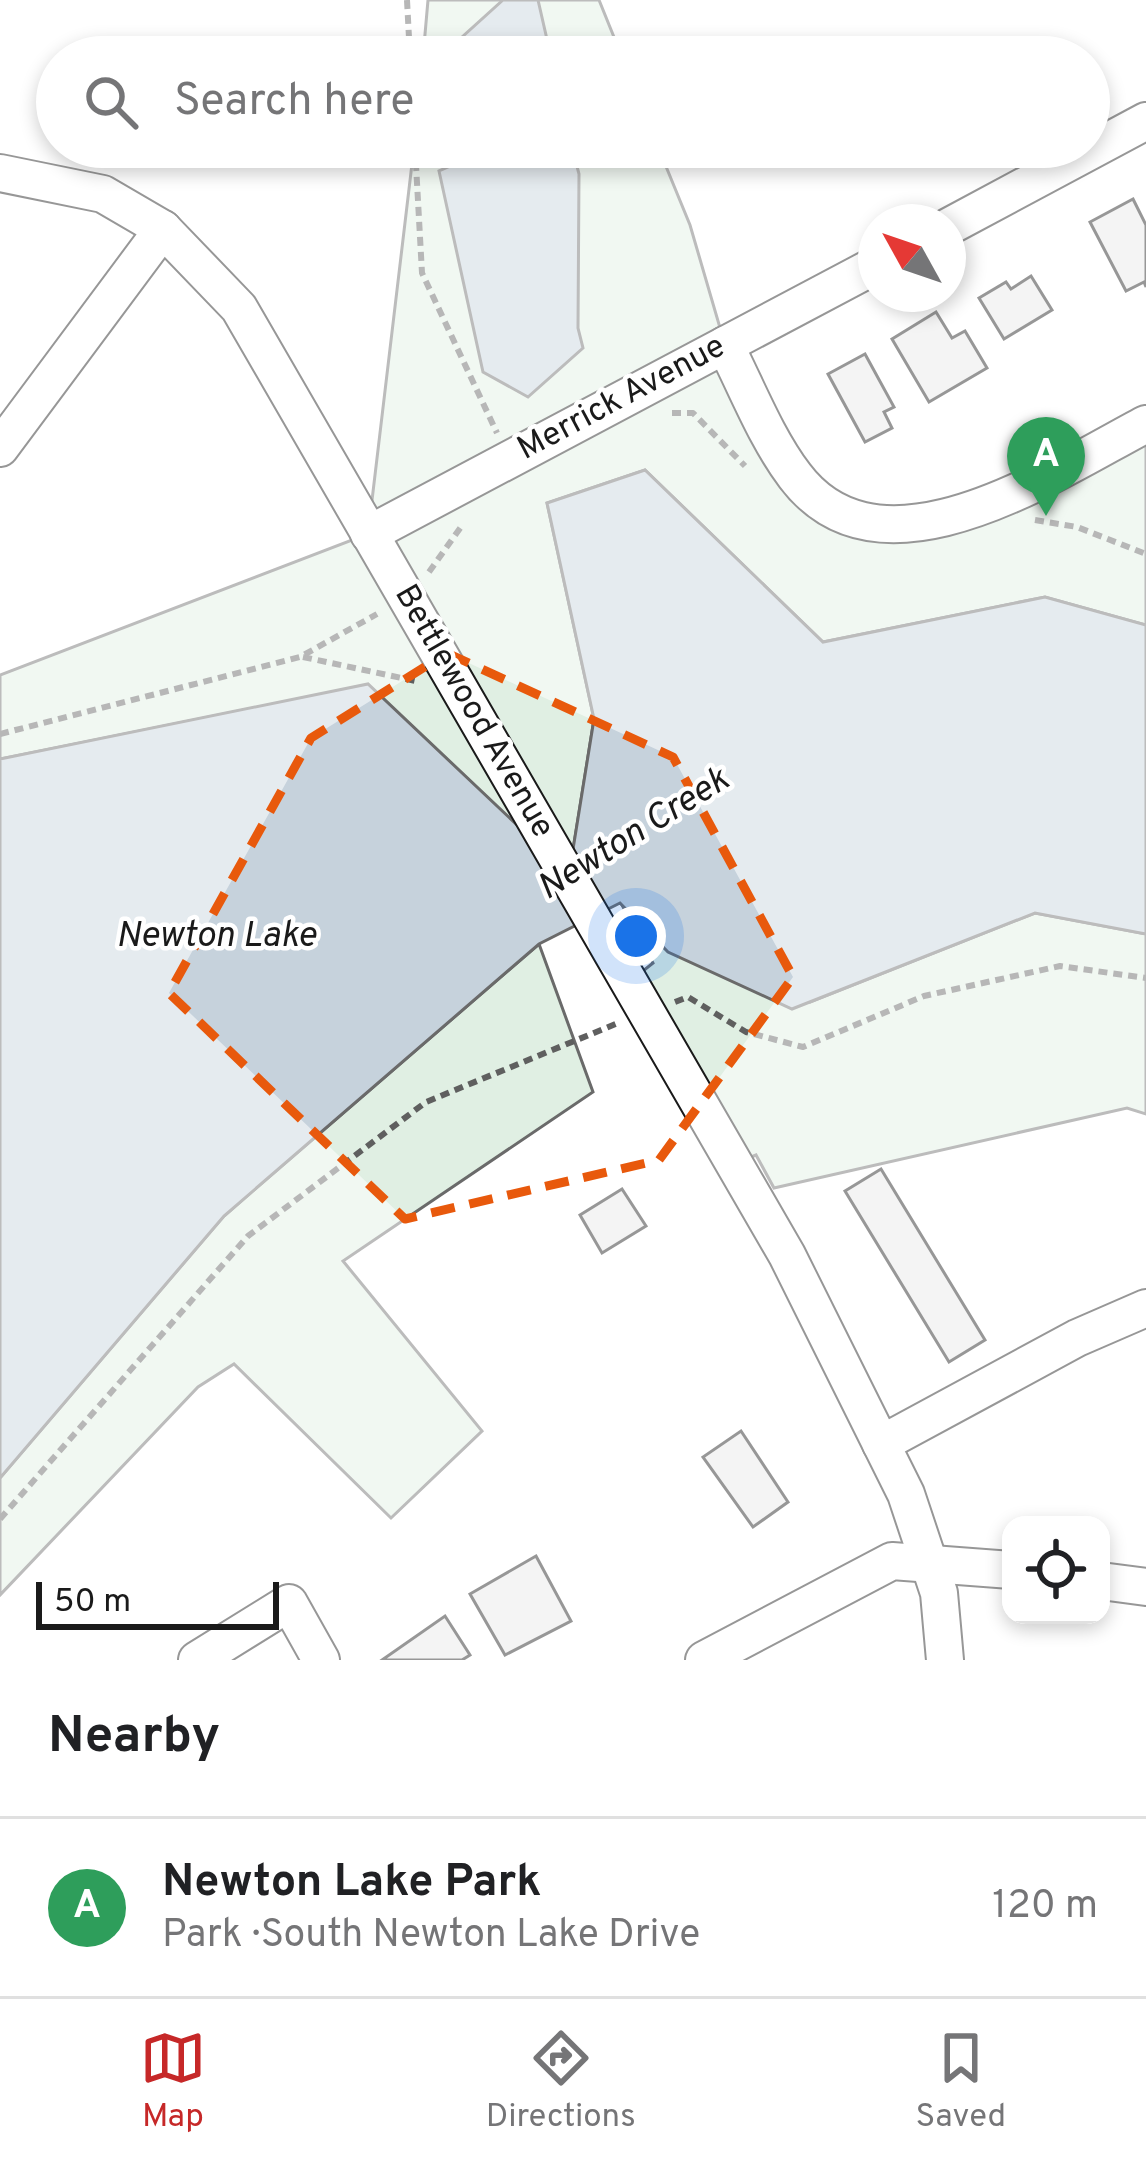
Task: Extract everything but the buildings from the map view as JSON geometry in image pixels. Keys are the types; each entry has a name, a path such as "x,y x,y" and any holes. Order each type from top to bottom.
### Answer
{"street":[{"path":"1110,141 1146,122"},
{"path":"966,217 1059,168"},
{"name":"Bettlewood Avenue","path":"0,173 103,194 163,229 239,308 788,1255 906,1494 939,1593 945,1660"},
{"path":"0,448 163,229"},
{"name":"Merrick Avenue","path":"368,534 858,275"},
{"path":"725,345 796,478 833,508 887,527 920,524 1004,499 1146,424"},
{"path":"881,1444 1077,1338 1146,1308"},
{"path":"704,1660 892,1562 1002,1569"},
{"path":"1110,1582 1146,1587"},
{"path":"196,1660 289,1603 321,1660"}],"path":[{"path":"407,0 409,36"},
{"path":"416,168 422,273 499,439"},
{"path":"670,413 693,413 759,480"},
{"path":"0,734 300,657 406,598 471,513"},
{"path":"1021,517 1077,527 1146,554"},
{"path":"0,1519 248,1236 426,1102 688,997 746,1032 803,1047 924,996 1060,966 1146,978"}],"highlighted area":[{"path":"447,653 673,757 793,977 659,1160 405,1219 169,993 311,738"}],"green space":[{"path":"428,0 599,0 614,36 425,36"},
{"path":"412,168 667,168 690,225 725,345 796,478 887,528 1146,424 1146,625 1045,597 823,642 645,470 547,503 594,719 569,875 368,685 0,759 0,675 368,534"},
{"path":"621,903 810,1002 1035,913 1146,934 1146,1114 1127,1108 774,1188 756,1155 734,1164 629,982 653,963"},
{"path":"539,944 593,1092 343,1261 482,1431 391,1518 234,1364 198,1387 0,1595 0,1478 224,1216"}],"water":[{"path":"503,0 538,0 546,36 463,36"},
{"path":"577,168 578,328 583,348 528,397 483,372 439,171"},
{"name":"Newton Lake","path":"645,470 823,642 1045,597 1146,625 1146,934 1035,913 792,1009 668,952 620,903 539,944 224,1216 0,1478 0,759 368,684 569,874 594,719 547,503"}],"place":[{"name":"Newton Lake Park","path":"1046,516"}],"water label":[{"name":"Newton Creek","path":"634,835"}]}
